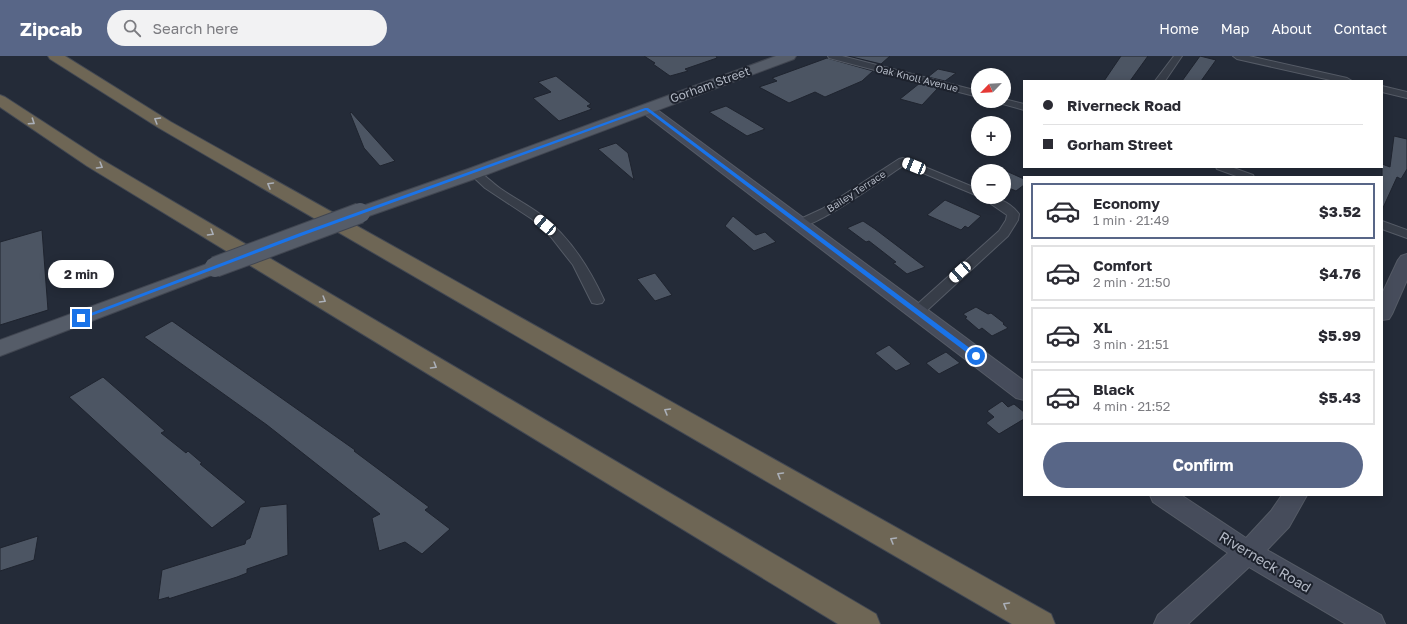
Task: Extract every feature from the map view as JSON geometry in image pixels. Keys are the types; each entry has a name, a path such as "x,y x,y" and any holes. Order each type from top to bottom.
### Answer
{"highway":[{"path":"55,56 123,100 190,139 1040,624"},
{"path":"0,100 93,162 865,624"}],"main road":[{"name":"Gorham Street","path":"0,348 215,266 474,173 790,56"},
{"path":"647,109 1023,391"},
{"path":"1383,312 1407,260"},
{"name":"Riverneck Road","path":"1163,496 1192,517 1248,552 1371,624"},
{"path":"1168,624 1248,552 1280,519 1294,496"}],"street":[{"name":"Oak Knoll Avenue","path":"832,56 971,92"},
{"path":"1161,80 1178,56"},
{"path":"1237,56 1343,80"},
{"path":"1383,89 1407,95"},
{"path":"1011,103 1023,107"},
{"name":"Bailey Terrace","path":"800,224 826,211 903,161 971,190"},
{"path":"1224,168 1246,176"},
{"path":"474,173 486,184 536,217 554,233 587,278 597,300"},
{"path":"916,312 1004,233 1012,220 1012,214 1000,204"},
{"path":"1383,225 1407,234"}],"building":[{"path":"644,56 716,56 717,58 685,69 688,71 670,76"},
{"path":"848,56 890,56 881,64"},
{"path":"1121,56 1148,56 1131,80 1105,80"},
{"path":"1200,56 1216,60 1202,80 1183,80"},
{"path":"827,58 873,71 862,81 825,97 815,92 789,103 759,87 777,81 772,78"},
{"path":"938,69 956,73 945,81 928,77"},
{"path":"556,76 591,104 587,106 592,109 559,121 533,98 551,92 538,82"},
{"path":"920,83 938,88 922,105 900,99"},
{"path":"726,106 765,129 747,136 709,112"},
{"path":"351,112 395,161 380,166 364,148 350,113"},
{"path":"1394,136 1407,139 1407,169 1401,179 1397,177 1383,208 1382,168 1383,164 1390,167"},
{"path":"616,143 628,153 634,180 598,149"},
{"path":"1011,173 1023,179 1023,186 1016,191 1011,189"},
{"path":"945,200 981,216 968,228 965,226 961,230 927,215"},
{"path":"733,216 756,235 765,232 776,242 754,251 725,226"},
{"path":"863,221 925,267 907,274 893,263 896,262 869,241 866,242 847,228"},
{"path":"42,230 48,310 0,325 0,242"},
{"path":"655,273 672,295 655,301 637,279"},
{"path":"976,307 988,314 991,313 1008,328 992,336 982,328 979,330 965,318 967,317 963,314"},
{"path":"172,321 355,450 354,451 429,507 425,510 450,529 422,554 405,542 379,551 372,518 380,514 267,425 144,337"},
{"path":"889,345 911,364 896,371 875,353"},
{"path":"946,352 960,363 939,374 926,363"},
{"path":"103,377 165,431 161,433 186,453 188,451 202,463 200,464 246,502 212,528 69,397"},
{"path":"1002,401 1008,407 1014,404 1023,411 1023,420 999,434 986,423 994,417 987,411"},
{"path":"287,504 288,555 247,569 247,573 237,577 168,599 169,597 158,600 162,570 245,544 246,540 250,538 260,507"},
{"path":"38,536 34,560 0,571 0,548"}],"route":[{"path":"81,318 215,266 647,109 976,356"}]}
